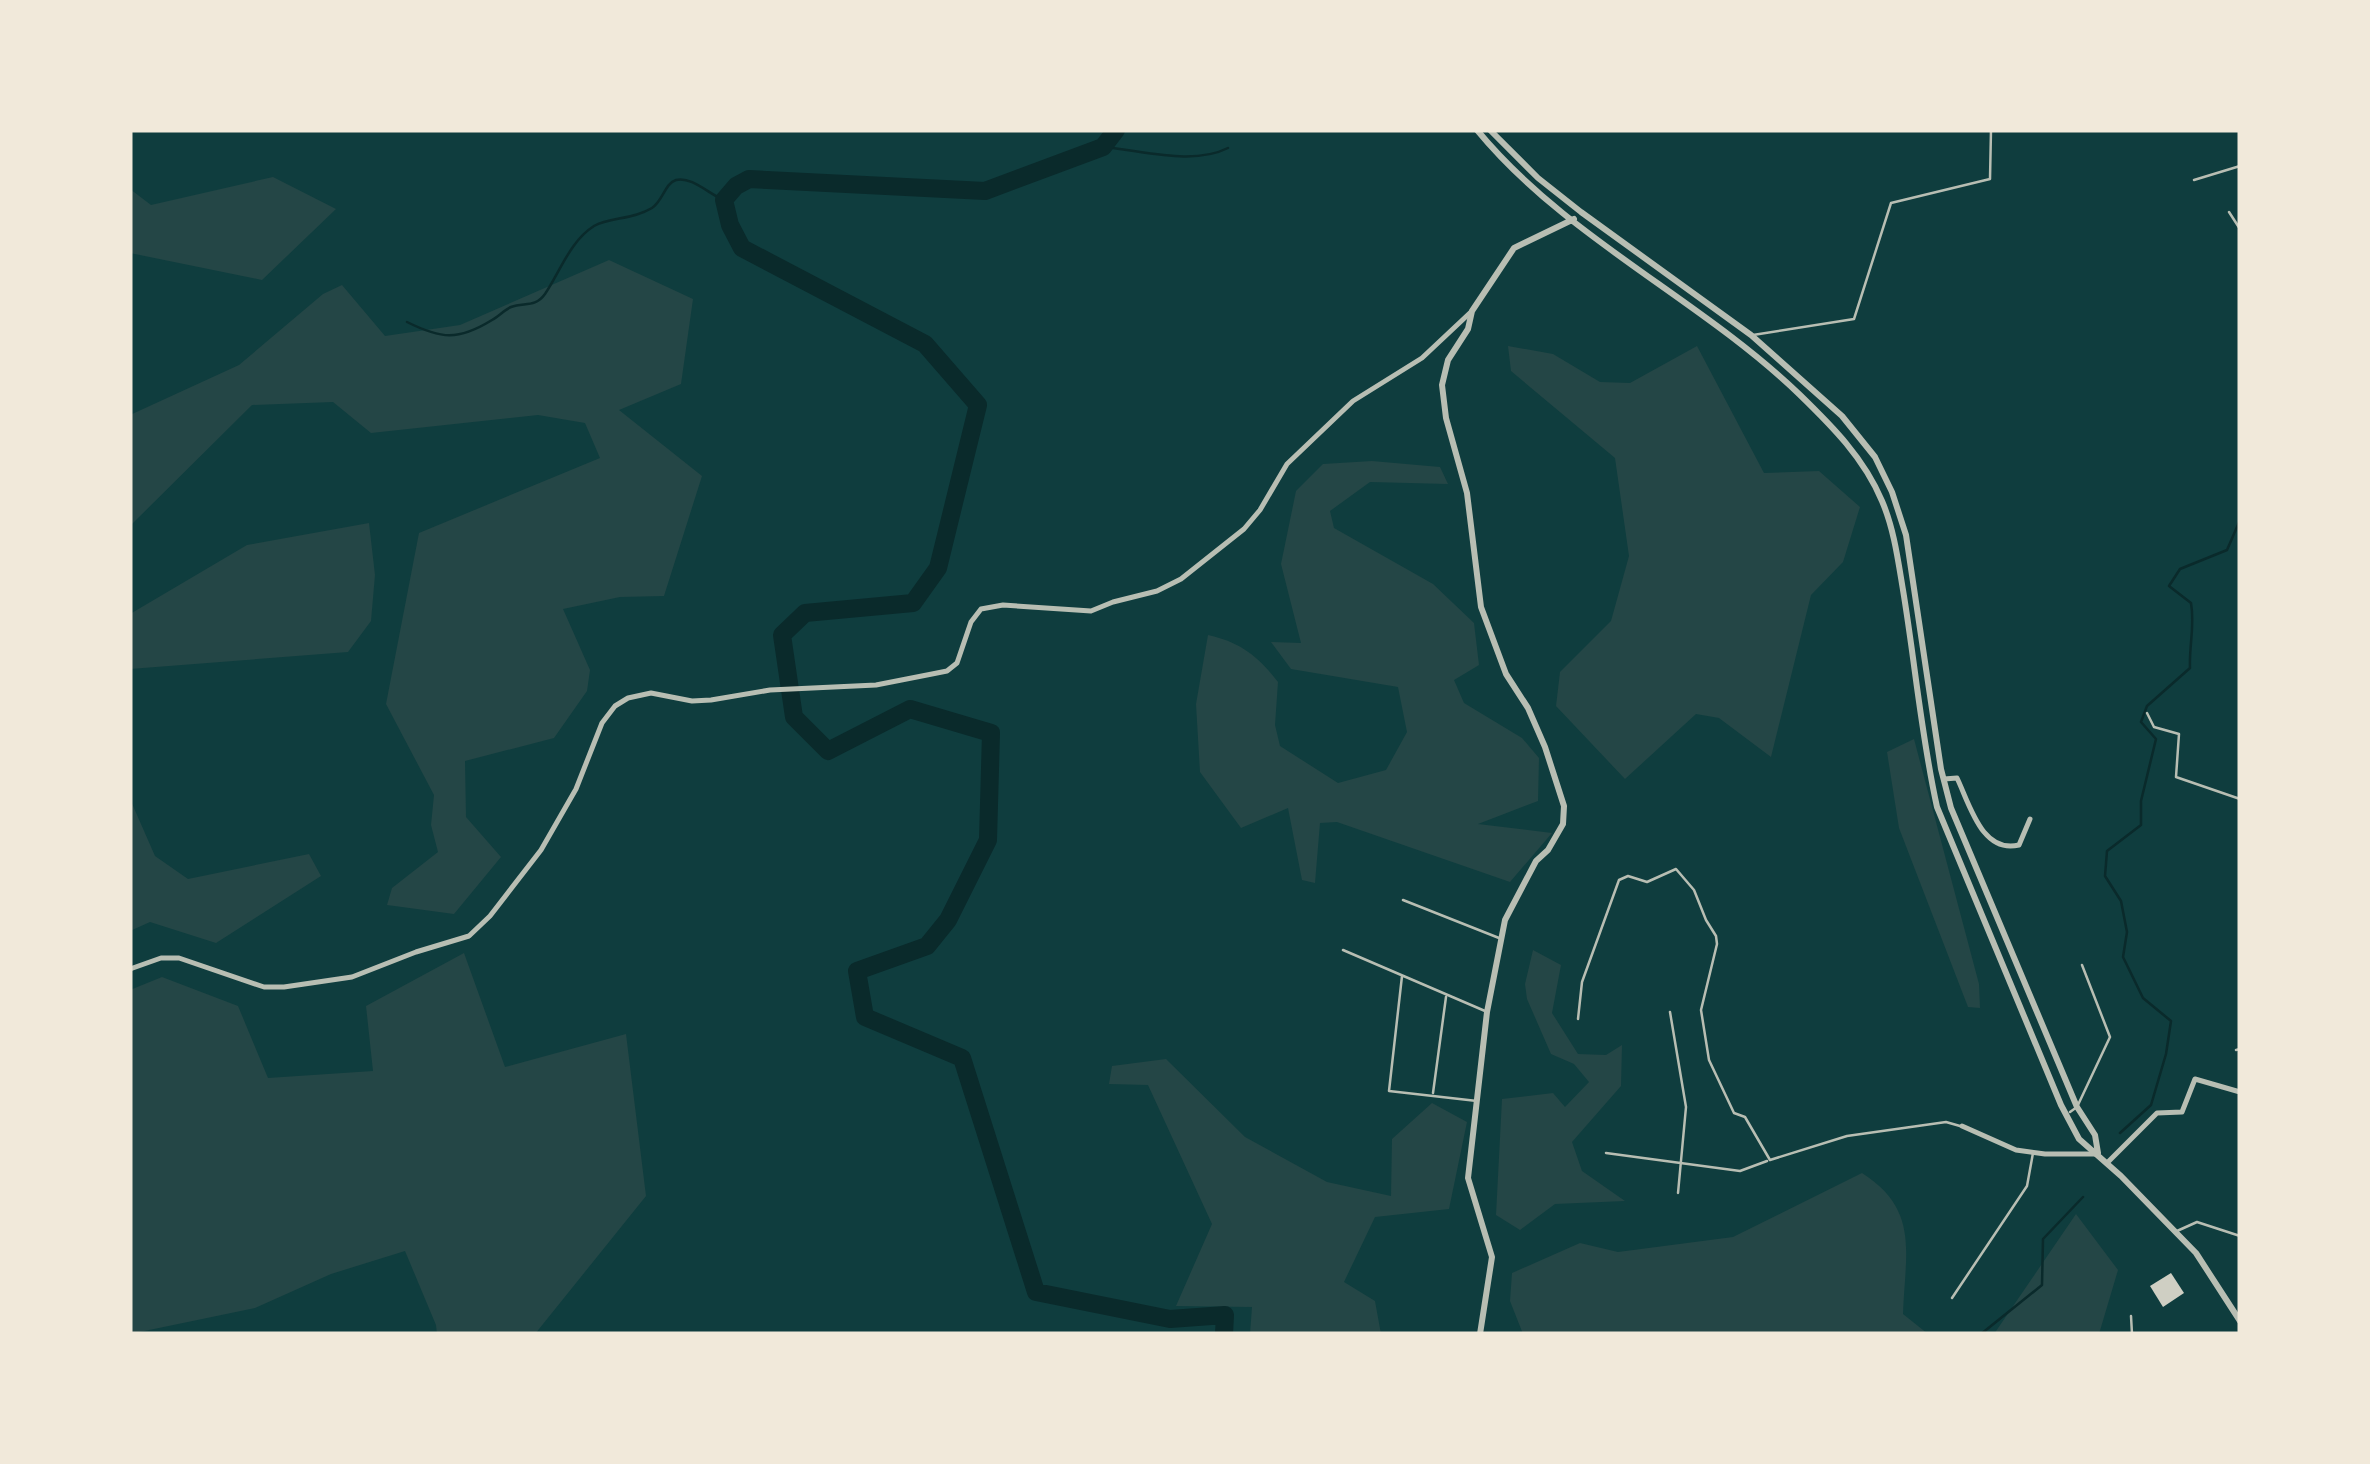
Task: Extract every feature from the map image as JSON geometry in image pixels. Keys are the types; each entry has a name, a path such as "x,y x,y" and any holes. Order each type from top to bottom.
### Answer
{"street":[{"path":"1477,130 1497,154 1573,220 1744,345 1832,426 1864,466 1882,502 1895,544 1937,807 2066,1115 2079,1139 2196,1252 2240,1321"},
{"path":"1490,130 1538,178 1581,212 1751,335 1842,416 1875,457 1900,513 1952,808 2077,1107 2094,1135 2098,1154"},
{"path":"130,968 161,958 179,958 264,987 284,986 352,977 469,936 490,916 541,850 576,789 602,723 615,706 628,698 651,693 692,701 770,690 876,684 948,670 957,663 970,622 981,609 1003,604 1090,611 1158,591 1182,578 1244,529 1287,464 1353,401 1422,358 1472,311 1514,248 1573,220 1581,212"},
{"path":"1472,311 1468,329 1448,360 1442,385 1446,418 1467,492 1481,607 1506,674 1540,734 1564,806 1562,824 1525,879 1505,920 1487,1012 1468,1178 1492,1257 1480,1334"},
{"path":"1744,345 1751,335"},
{"path":"1832,426 1842,416"},
{"path":"1913,659 1926,657"},
{"path":"1944,779 1958,778 1986,836 1996,844 2008,848 2019,845 2030,819"},
{"path":"1980,912 1993,906"},
{"path":"2108,1163 2158,1113 2182,1112 2196,1080 2240,1092"},
{"path":"1962,1126 2016,1150 2098,1154"}],"lane":[{"path":"1751,335 1854,319 1892,203 1990,179 1991,130"},
{"path":"2194,180 2240,166"},
{"path":"2229,212 2240,229"},
{"path":"2147,712 2154,727 2178,734 2176,776 2240,798"},
{"path":"1578,1019 1582,982 1619,880 1628,876 1647,882 1676,869 1694,890 1718,944 1702,1010 1709,1060 1734,1113 1745,1118 1770,1160"},
{"path":"1403,900 1500,939"},
{"path":"1344,950 1487,1012"},
{"path":"2066,1115 2077,1107 2110,1037 2082,965"},
{"path":"1402,976 1389,1091 1478,1101"},
{"path":"1433,1094 1447,995"},
{"path":"1670,1012 1686,1107 1678,1193"},
{"path":"1606,1153 1740,1171 1847,1136 1946,1122 1962,1126"},
{"path":"1952,1298 2027,1186 2033,1152"},
{"path":"2176,1232 2197,1222 2240,1236"},
{"path":"2131,1316 2132,1334"}],"shaded area":[{"path":"273,177 336,209 262,280 130,253 130,189 151,205"},
{"path":"609,260 693,299 681,384 619,410 702,476 664,596 620,597 563,609 590,670 587,691 554,738 465,761 466,817 501,857 454,914 387,905 392,888 438,852 431,825 434,795 386,704 419,533 600,458 585,423 538,415 371,433 333,402 252,405 130,526 130,415 239,365 323,294 342,285 385,336 460,325"},
{"path":"1508,346 1553,354 1600,382 1630,383 1697,346 1764,473 1819,471 1860,507 1843,562 1811,595 1771,757 1719,718 1696,714 1625,779 1556,706 1560,672 1611,621 1629,556 1615,458 1511,371"},
{"path":"1372,461 1440,467 1448,484 1370,482 1330,511 1334,528 1433,584 1474,623 1479,665 1454,680 1464,703 1522,738 1539,758 1538,801 1478,824 1552,833 1510,882 1337,822 1320,823 1315,883 1302,880 1288,808 1241,828 1200,772 1196,704 1208,635 1248,651 1278,682 1275,725 1280,746 1338,783 1386,770 1407,732 1398,687 1291,669 1271,642 1301,643 1281,564 1296,491 1323,464"},
{"path":"369,523 375,575 371,621 348,652 130,669 130,614 247,545"},
{"path":"1914,739 1979,984 1980,1008 1968,1007 1899,828 1887,752"},
{"path":"130,799 155,856 188,879 309,854 321,876 216,943 150,922 130,931"},
{"path":"1533,950 1561,965 1552,1013 1578,1054 1606,1055 1622,1045 1621,1086 1572,1142 1582,1171 1625,1201 1555,1204 1520,1230 1496,1215 1502,1099 1553,1093 1565,1107 1589,1082 1574,1064 1551,1054 1527,999 1525,984"},
{"path":"464,953 505,1067 626,1034 646,1196 535,1334 437,1334 405,1251 331,1274 255,1308 130,1334 130,990 162,977 238,1006 268,1078 373,1071 366,1006"},
{"path":"1166,1059 1245,1137 1327,1182 1391,1196 1392,1139 1432,1103 1467,1122 1449,1209 1375,1217 1344,1282 1375,1301 1381,1334 1250,1334 1252,1307 1176,1306 1212,1224 1148,1085 1109,1084 1112,1066"},
{"path":"1862,1173 1893,1202 1901,1218 1906,1252 1903,1314 1928,1334 1523,1334 1510,1301 1512,1273 1580,1243 1618,1252 1733,1237"},
{"path":"2076,1214 2118,1270 2099,1334 1994,1334"}],"building":[{"path":"2171,1273 2184,1293 2163,1307 2150,1286"}],"waterway":[{"path":"1116,130 1103,147 985,191 749,179 736,186 724,200 730,225 742,248 925,344 978,405 938,568 913,603 805,613 782,635 794,717 828,751 910,709 991,733 988,840 948,920 927,946 857,971 865,1017 962,1058 1036,1292 1170,1319 1225,1315 1224,1334"},
{"path":"1103,147 1183,156 1228,148"},
{"path":"407,322 430,332 459,334 480,327 511,307 537,301 586,232 600,223 652,208 676,180 695,183 724,200"},
{"path":"2120,1133 2151,1105 2171,1021 2143,998 2123,957 2127,932 2121,901 2105,876 2107,851 2141,825 2141,801 2156,739 2141,722 2147,706 2190,668 2191,603 2169,586 2180,569 2227,550 2240,520"},
{"path":"1981,1334 2042,1285 2043,1239 2083,1197"}]}
